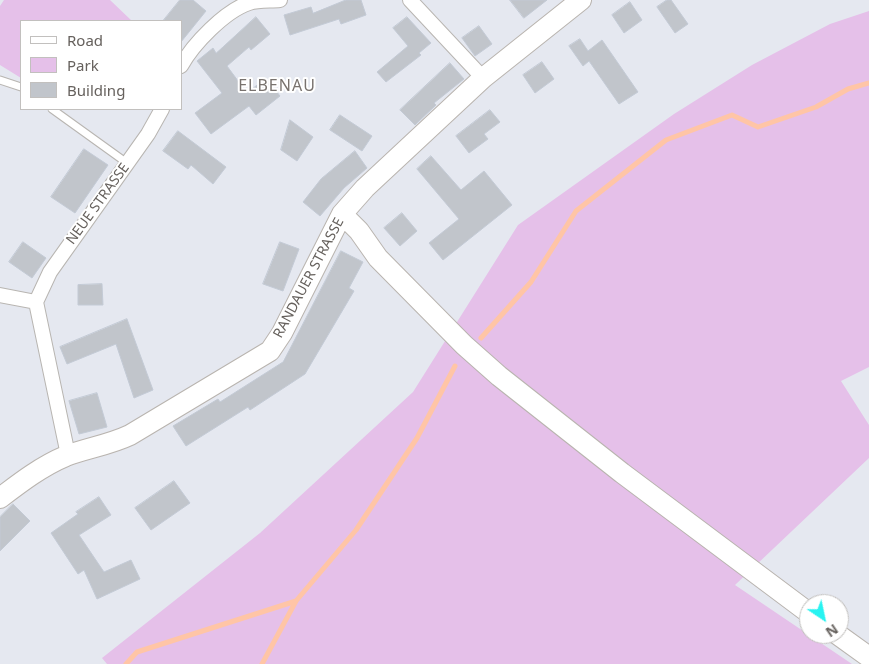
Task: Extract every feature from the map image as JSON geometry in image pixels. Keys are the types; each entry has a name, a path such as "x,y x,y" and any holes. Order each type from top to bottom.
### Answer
{"street":[{"path":"182,65 197,43 234,9 251,2 280,0"},
{"path":"410,0 483,78"},
{"name":"RANDAUER STRASSE","path":"0,498 32,474 68,455 116,442 130,435 270,351 282,333 342,214 365,188 483,78 581,0"},
{"name":"NEUE STRASSE","path":"36,302 50,272 127,163 161,110"},
{"path":"342,214 359,231 378,258 471,351 526,399 799,605"},
{"path":"0,295 36,302 68,455"},
{"path":"849,642 869,657"}],"lane":[{"path":"0,80 20,87"},
{"path":"53,110 127,163"}],"green space":[{"path":"4,0 110,0 131,20 20,20 20,77 0,65 0,6"},
{"path":"869,11 869,367 841,381 869,425 869,458 735,585 799,628 799,644 822,644 852,664 107,664 102,658 260,533 413,392 518,225 674,114 752,65 830,24"}],"building":[{"path":"180,0 193,0 206,11 182,41 182,20 164,20"},
{"path":"346,0 361,0 366,15 341,24 339,19 290,35 284,15 311,7 313,13"},
{"path":"510,0 547,0 524,18"},
{"path":"667,0 671,0 688,24 675,33 657,7"},
{"path":"630,2 642,20 624,33 612,15"},
{"path":"256,17 270,34 251,50 249,47 227,66 247,93 266,78 280,96 256,115 249,106 211,134 195,113 222,93 197,61 213,48 216,53"},
{"path":"407,17 431,43 419,53 421,55 386,82 377,72 408,46 393,28"},
{"path":"479,26 492,44 475,56 462,38"},
{"path":"580,39 588,51 602,40 638,92 619,104 589,61 583,66 569,46"},
{"path":"542,62 554,79 535,93 523,75"},
{"path":"450,63 464,79 434,103 436,105 415,125 400,110"},
{"path":"490,110 500,122 484,134 488,139 469,153 456,136"},
{"path":"340,115 372,136 362,151 330,130"},
{"path":"290,120 313,137 297,161 281,150"},
{"path":"178,131 226,167 213,184 191,165 188,169 163,151"},
{"path":"84,149 108,165 75,213 51,197"},
{"path":"355,151 367,168 344,188 320,216 303,202 321,179"},
{"path":"431,156 461,190 484,171 512,205 443,260 429,243 459,219 417,169"},
{"path":"402,213 417,231 400,246 384,228"},
{"path":"23,242 46,258 32,278 9,262"},
{"path":"280,242 299,249 283,291 263,284"},
{"path":"341,251 363,262 349,288 354,291 305,374 250,410 248,407 186,446 173,426 218,399 220,402 283,362"},
{"path":"102,284 103,305 78,305 78,285"},
{"path":"127,319 153,390 134,398 116,344 67,364 60,347"},
{"path":"97,393 107,427 79,434 69,401"},
{"path":"174,481 190,503 151,530 135,508"},
{"path":"99,497 111,515 79,535 104,572 131,560 140,579 97,599 84,570 78,574 51,533 78,514 76,512"},
{"path":"13,504 30,521 0,551 0,517"}],"waterway":[{"path":"481,338 531,282 576,211 666,140 732,115 758,127 816,107 848,89 869,83"},
{"path":"126,664 137,652 296,601 356,530 417,438 455,366"},
{"path":"262,664 296,601"}],"district":[{"name":"ELBENAU","path":"277,86"}]}
